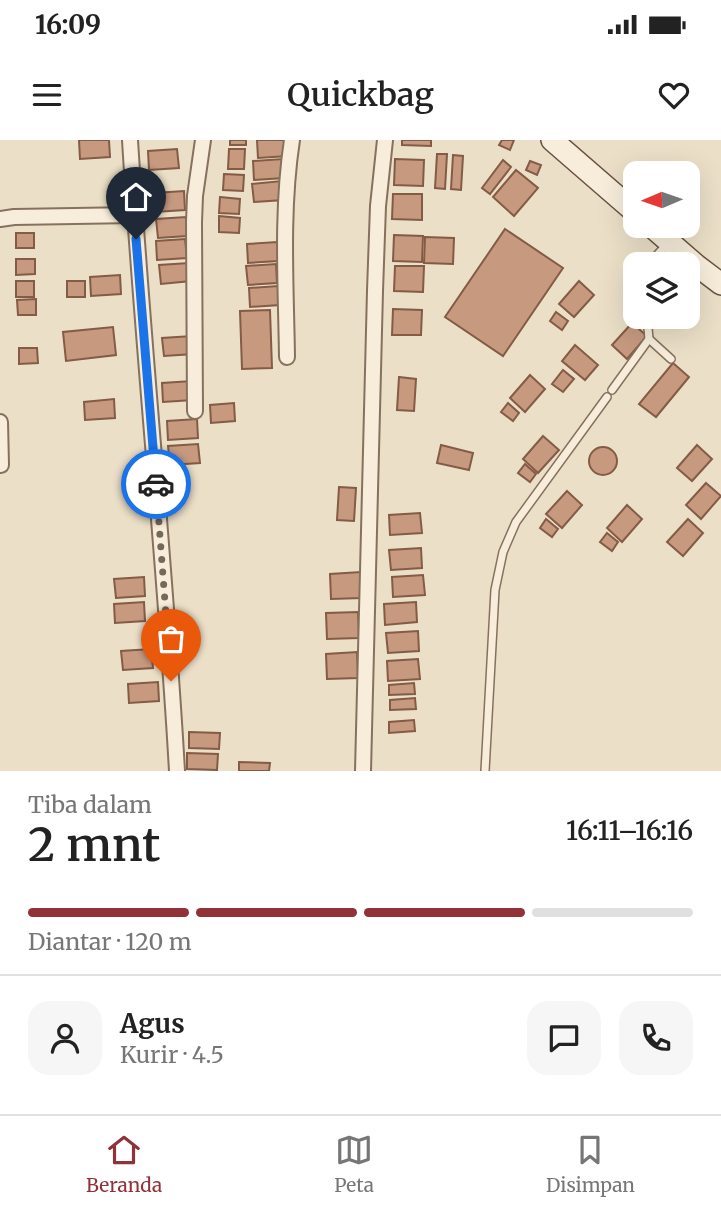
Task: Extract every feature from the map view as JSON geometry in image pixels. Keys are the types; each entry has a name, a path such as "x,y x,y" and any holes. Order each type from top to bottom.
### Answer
{"street":[{"path":"130,140 177,771"},
{"path":"195,411 194,222 203,140"},
{"path":"288,357 285,233 292,140"},
{"path":"363,771 374,291 378,206 385,140"},
{"path":"558,142 623,201"},
{"path":"0,219 135,215"},
{"path":"665,238 721,283"},
{"path":"0,422 1,465"}],"lane":[{"path":"659,252 669,241"},
{"path":"612,390 649,339 648,329"},
{"path":"649,339 671,359"},
{"path":"485,771 495,590 503,552 516,522 607,397"}],"building":[{"path":"79,140 109,140 110,157 80,159"},
{"path":"230,140 246,140 246,145 230,145"},
{"path":"257,140 287,140 288,156 258,158"},
{"path":"402,140 431,140 431,146 402,145"},
{"path":"502,140 514,140 510,150 499,145"},
{"path":"177,149 179,168 149,170 148,151"},
{"path":"229,149 245,149 244,169 228,169"},
{"path":"437,154 447,154 445,189 435,188"},
{"path":"453,155 463,156 461,190 451,189"},
{"path":"283,159 284,178 254,180 253,161"},
{"path":"395,159 424,160 423,186 394,185"},
{"path":"503,160 511,167 490,194 482,188"},
{"path":"530,161 541,165 537,175 526,170"},
{"path":"516,170 538,188 514,216 493,197"},
{"path":"224,174 244,175 243,191 223,190"},
{"path":"282,181 284,200 254,202 252,184"},
{"path":"184,191 185,210 155,212 154,193"},
{"path":"393,194 422,194 422,220 392,219"},
{"path":"220,197 240,199 239,214 219,213"},
{"path":"219,216 240,218 239,233 219,232"},
{"path":"186,217 187,236 158,238 156,219"},
{"path":"505,229 563,268 503,356 445,317"},
{"path":"16,233 34,233 34,248 16,248"},
{"path":"394,235 423,236 422,262 393,261"},
{"path":"425,237 454,238 453,264 424,263"},
{"path":"185,239 187,258 157,260 156,241"},
{"path":"277,242 278,261 248,263 247,244"},
{"path":"16,259 35,259 35,274 16,275"},
{"path":"189,263 191,281 161,284 159,265"},
{"path":"276,264 277,283 248,285 246,266"},
{"path":"395,266 424,266 423,292 394,291"},
{"path":"120,275 121,294 91,296 90,277"},
{"path":"16,281 34,281 34,297 16,297"},
{"path":"67,281 85,281 85,297 67,297"},
{"path":"579,281 594,295 574,317 559,304"},
{"path":"278,286 280,305 250,307 249,288"},
{"path":"36,299 36,315 18,315 17,300"},
{"path":"393,309 422,310 421,335 392,335"},
{"path":"270,310 272,368 242,369 240,311"},
{"path":"556,312 568,321 562,330 550,321"},
{"path":"113,327 116,355 66,361 63,332"},
{"path":"627,329 639,329 647,336 627,359 612,345"},
{"path":"192,336 194,354 164,356 162,338"},
{"path":"575,345 598,365 585,380 562,361"},
{"path":"19,348 37,348 38,363 19,364"},
{"path":"673,363 689,377 656,417 639,404"},
{"path":"563,370 574,379 563,392 552,384"},
{"path":"530,375 545,389 525,412 510,398"},
{"path":"399,377 416,379 414,411 397,410"},
{"path":"192,381 193,400 163,402 162,383"},
{"path":"114,399 115,418 85,420 84,402"},
{"path":"234,403 235,421 211,423 210,405"},
{"path":"508,403 519,413 513,421 501,412"},
{"path":"197,419 198,438 168,440 167,421"},
{"path":"543,436 559,450 538,473 523,459"},
{"path":"198,444 200,463 170,465 168,446"},
{"path":"441,445 473,453 469,470 437,463"},
{"path":"697,445 712,459 692,481 677,468"},
{"path":"603,447 613,451 617,461 613,471 603,475 593,471 589,461 593,451"},
{"path":"525,464 536,474 530,482 518,473"},
{"path":"706,483 721,496 701,519 686,505"},
{"path":"339,487 356,488 354,521 337,520"},
{"path":"567,491 582,505 562,528 546,514"},
{"path":"627,505 642,519 622,542 607,528"},
{"path":"420,513 422,533 390,535 389,515"},
{"path":"546,519 558,529 552,537 540,528"},
{"path":"688,519 703,533 683,556 667,542"},
{"path":"607,533 618,542 612,551 600,542"},
{"path":"421,548 422,568 391,570 389,550"},
{"path":"361,572 362,598 331,599 330,574"},
{"path":"423,575 425,595 393,597 392,577"},
{"path":"144,577 145,596 116,598 114,579"},
{"path":"144,602 145,621 115,623 114,604"},
{"path":"416,602 417,622 385,625 384,604"},
{"path":"358,612 359,638 327,639 326,613"},
{"path":"418,631 419,651 388,653 386,633"},
{"path":"151,649 153,668 123,670 121,651"},
{"path":"357,652 358,678 327,679 326,654"},
{"path":"418,659 420,679 388,681 387,661"},
{"path":"158,682 159,701 129,703 128,684"},
{"path":"414,683 415,694 389,695 389,685"},
{"path":"415,698 416,709 390,710 390,700"},
{"path":"414,720 415,731 389,733 389,722"},
{"path":"189,732 220,733 219,749 189,748"},
{"path":"187,753 218,754 217,770 187,769"},
{"path":"239,762 270,763 269,771 239,771"}],"way so far":[{"path":"156,484 171,681"}],"route":[{"path":"136,239 156,484"}]}
